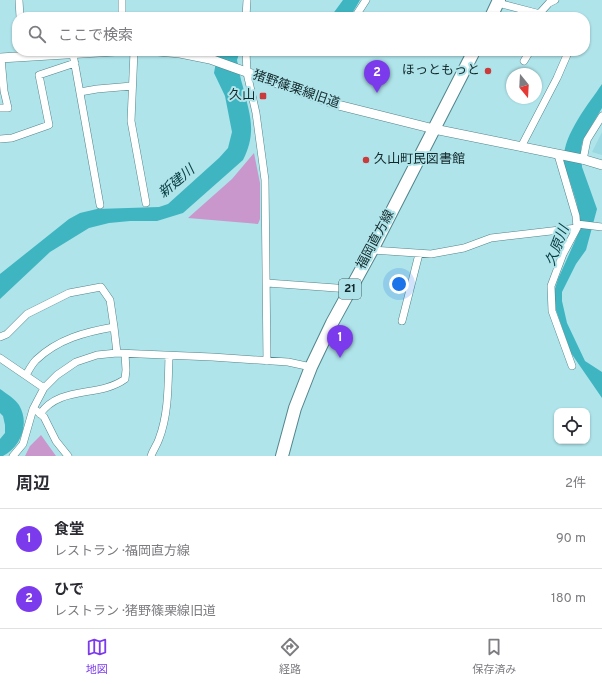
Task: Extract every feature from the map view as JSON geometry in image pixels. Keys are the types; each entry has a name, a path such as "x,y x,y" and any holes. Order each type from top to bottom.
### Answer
{"main road":[{"path":"493,12 498,1"},
{"name":"福岡直方線","path":"282,456 295,408 311,367 471,56"}],"street":[{"path":"19,0 20,12"},
{"path":"122,0 122,12"},
{"path":"246,12 247,0"},
{"path":"358,12 366,0"},
{"path":"541,12 549,3 555,0"},
{"path":"498,1 533,12"},
{"path":"0,108 8,108 4,91 1,58 12,56"},
{"path":"47,56 74,58 86,56"},
{"path":"134,56 131,121 146,203"},
{"name":"猪野篠栗線旧道","path":"195,56 210,59 338,105 434,129 602,165"},
{"path":"246,56 247,73 256,113 265,180 267,283 266,360"},
{"path":"524,61 527,56"},
{"path":"521,147 557,78 567,56"},
{"path":"74,58 100,205"},
{"path":"0,139 12,138 49,125 38,75 74,58"},
{"path":"80,92 132,86"},
{"path":"583,160 587,140 602,116"},
{"path":"561,155 576,216 577,226 563,254 551,286 552,310 572,366"},
{"path":"372,250 431,254 464,248 491,238 577,226 599,226"},
{"path":"402,321 420,254"},
{"path":"267,283 350,290"},
{"path":"0,337 6,334 27,314 69,293 101,288 110,300 116,353"},
{"path":"26,375 35,361 66,339 85,332 114,327"},
{"path":"13,456 23,444 33,409 44,388 57,375 76,362 97,355 116,353 266,360 288,362 311,367"},
{"path":"40,414 53,401 64,396 104,389 116,385 124,379 126,370 125,354"},
{"path":"151,456 163,426 168,396 169,356"},
{"path":"0,358 44,388"},
{"path":"33,409 44,417 56,441 68,456"}],"shaded area":[{"path":"343,0 360,0 353,12 334,12"},
{"path":"217,56 238,56 237,60 251,124 250,141 243,160 183,213 157,221 109,223 89,228 50,252 0,299 0,274 69,219 80,213 97,209 159,207 168,204 219,158 228,148 232,132 225,96 214,73"},
{"path":"602,84 602,108 583,140 581,148 582,167 597,209 586,250 576,264 562,292 562,301 567,323 585,361 602,372 602,398 571,353 556,310 554,292 558,279 579,232 580,225 577,205 564,167 564,153 571,132 583,111"},
{"path":"602,132 602,155 592,152"},
{"path":"254,153 260,183 260,219 258,224 188,218 232,179"},
{"path":"0,389 13,398 19,405 24,419 24,427 19,441 15,447 3,456 0,456 0,439 5,433 5,425 3,416 0,413"},
{"path":"41,435 56,456 25,456 30,446"}],"place":[{"name":"ほっともっと","path":"488,71"},
{"name":"ひで","path":"377,93"},
{"name":"久山","path":"263,96"},
{"name":"久山町民図書館","path":"366,160"},
{"name":"食堂","path":"340,358"}],"water label":[{"name":"新建川","path":"177,182"},
{"name":"久原川","path":"558,246"}]}
